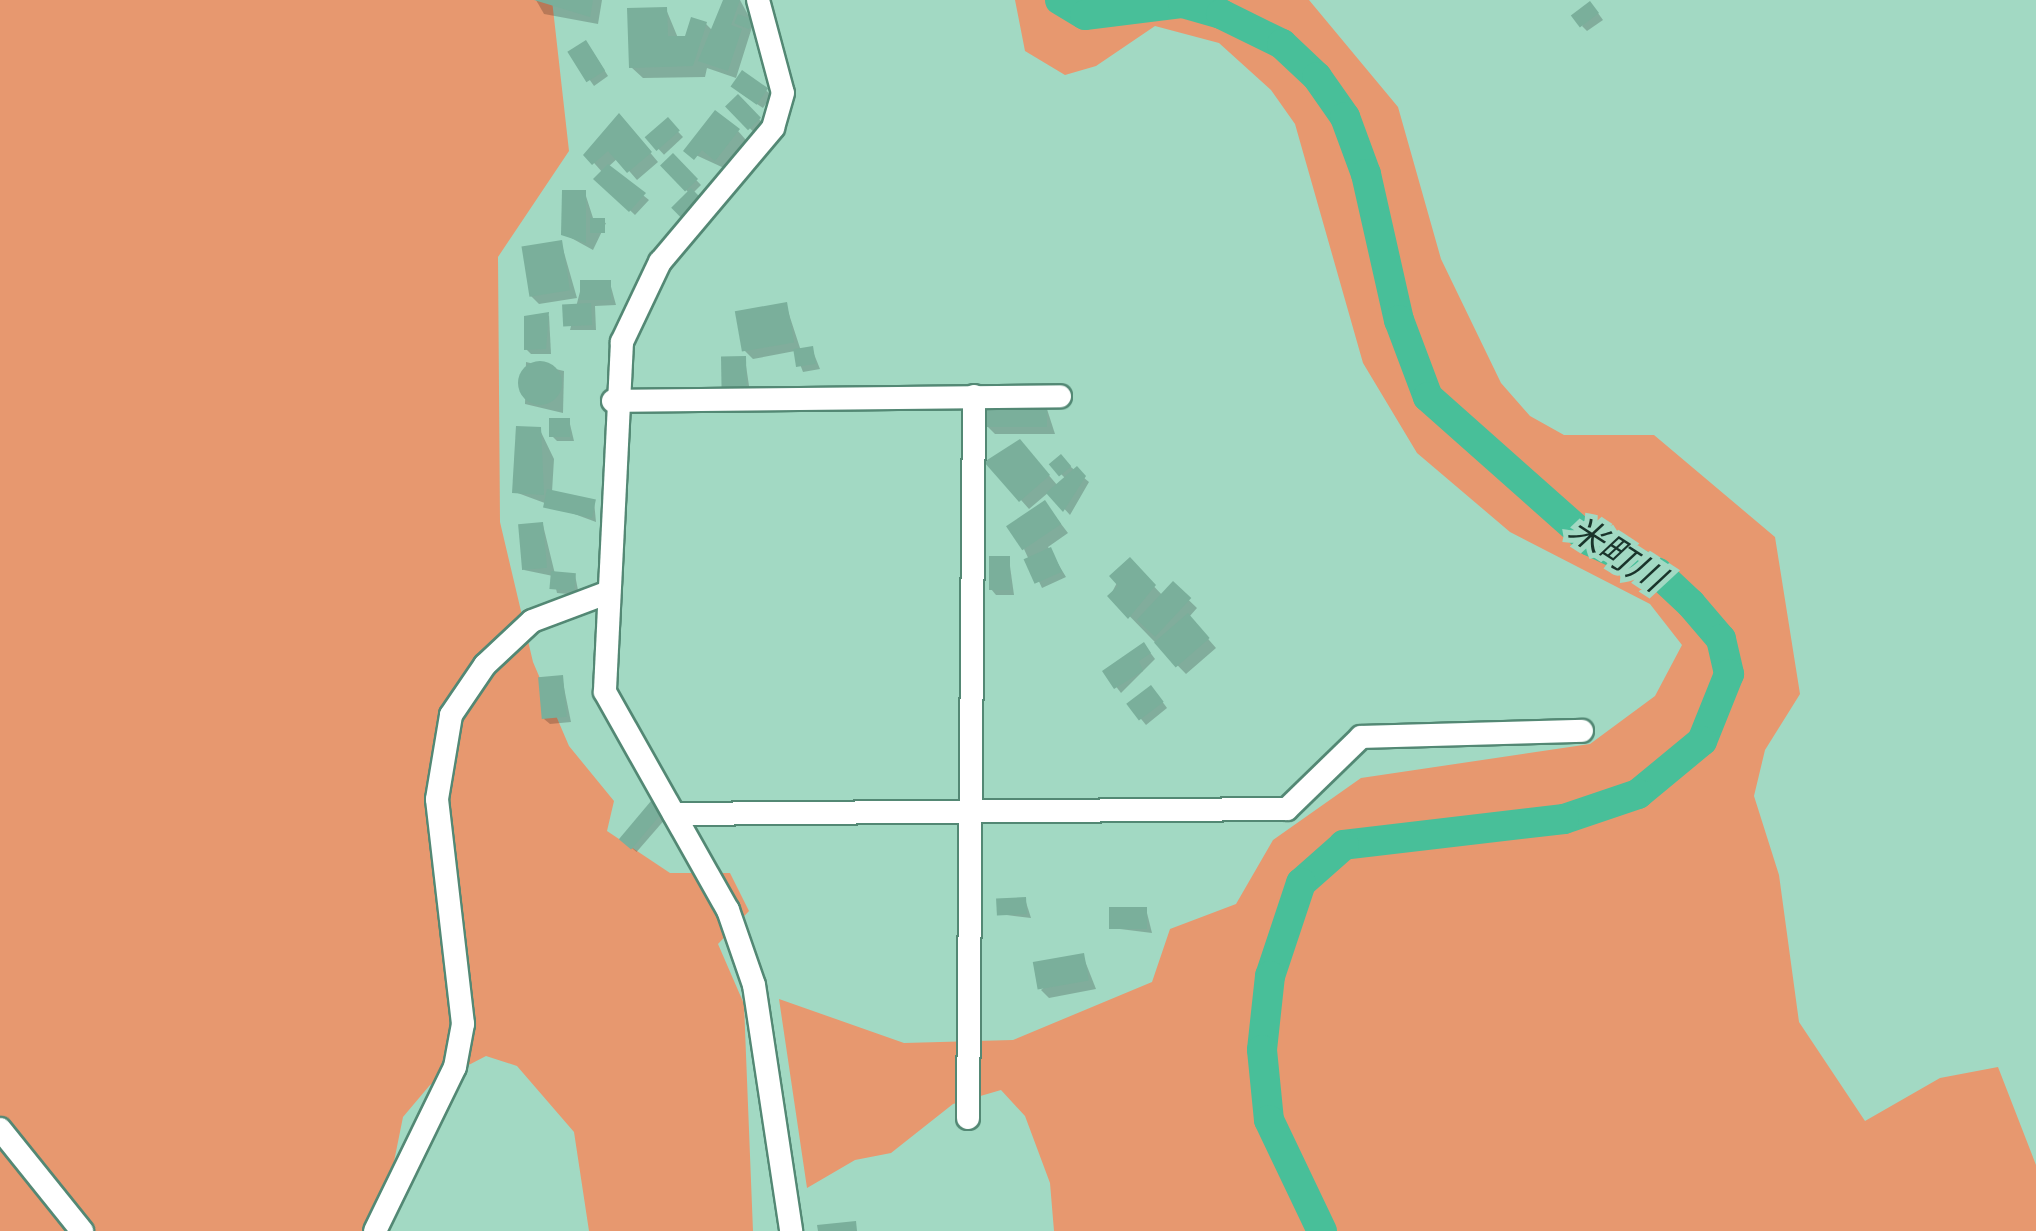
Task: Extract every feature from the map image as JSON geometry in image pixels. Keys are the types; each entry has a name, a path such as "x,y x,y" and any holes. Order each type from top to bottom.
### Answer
{"street":[{"path":"758,0 783,94 773,128 635,300 613,402 604,594 605,692 728,910 754,985 791,1231"},
{"path":"968,1118 976,812 974,396"},
{"path":"613,402 1060,396"},
{"path":"375,1231 455,1067 463,1024 438,799 451,715 532,621 604,594"},
{"path":"674,814 1286,809 1361,737 1582,732"},
{"path":"0,1129 82,1231"}],"shaded area":[{"path":"0,0 552,0 569,151 498,257 500,522 533,662 569,746 614,801 607,831 670,873 730,873 749,911 718,944 744,1004 753,1231 589,1231 574,1132 517,1066 486,1056 430,1085 403,1117 380,1231 0,1231"},
{"path":"1015,0 1309,0 1398,107 1441,259 1501,383 1530,416 1564,435 1654,435 1775,537 1800,694 1765,750 1754,796 1779,875 1799,1022 1865,1121 1940,1078 1998,1067 2036,1165 2036,1231 1054,1231 1050,1183 1025,1116 1001,1090 953,1104 891,1153 855,1160 807,1188 779,999 904,1043 1013,1040 1152,982 1170,929 1236,904 1273,840 1361,778 1590,744 1655,696 1682,645 1650,604 1510,532 1417,453 1363,363 1295,124 1271,90 1219,43 1155,26 1096,66 1065,75 1025,51"}],"building":[{"path":"534,0 593,0 590,17"},
{"path":"723,0 740,0 731,25 742,29 728,71 698,61"},
{"path":"1590,1 1599,13 1580,27 1571,15"},
{"path":"667,7 668,36 685,36 691,17 707,22 693,66 629,68 627,8"},
{"path":"738,14 753,20 749,29 734,23"},
{"path":"586,40 605,71 586,82 567,52"},
{"path":"742,70 768,88 757,105 731,86"},
{"path":"738,94 761,118 748,130 725,107"},
{"path":"715,110 740,129 715,161 702,150 694,160 683,151"},
{"path":"619,113 652,152 627,173 608,151 592,165 583,155"},
{"path":"668,117 680,131 656,151 645,137"},
{"path":"673,153 698,179 685,191 660,166"},
{"path":"608,164 646,193 629,212 593,179"},
{"path":"691,188 700,197 680,217 671,208"},
{"path":"562,190 586,190 586,243 561,235"},
{"path":"590,218 605,218 605,233 590,233"},
{"path":"562,240 570,290 529,297 522,246"},
{"path":"580,280 611,280 611,300 580,300"},
{"path":"787,302 794,342 742,352 735,311"},
{"path":"591,303 592,325 563,326 562,305"},
{"path":"549,312 546,349 524,350 524,316"},
{"path":"813,346 816,364 796,367 793,349"},
{"path":"721,356 746,356 747,395 722,395"},
{"path":"540,361 556,367 562,383 556,399 540,405 524,399 518,383 524,367"},
{"path":"984,404 1047,404 1047,427 984,427"},
{"path":"549,418 570,418 570,437 549,437"},
{"path":"516,426 541,427 544,495 512,493"},
{"path":"1020,439 1050,475 1019,502 984,462"},
{"path":"1061,454 1071,466 1059,477 1049,464"},
{"path":"1077,466 1086,476 1063,512 1046,493"},
{"path":"547,489 596,499 592,518 543,508"},
{"path":"1045,500 1061,524 1022,550 1006,526"},
{"path":"543,522 547,568 522,570 518,524"},
{"path":"1051,547 1062,572 1035,584 1024,559"},
{"path":"989,556 1010,556 1010,590 989,590"},
{"path":"1130,557 1156,585 1128,619 1107,596 1118,586 1109,576"},
{"path":"551,571 576,573 574,591 549,589"},
{"path":"1173,581 1191,598 1155,637 1137,620"},
{"path":"1188,613 1210,638 1176,667 1154,643"},
{"path":"1144,642 1151,653 1139,661 1143,671 1114,689 1102,671"},
{"path":"563,675 567,717 542,719 538,677"},
{"path":"1151,685 1164,702 1139,720 1126,704"},
{"path":"651,801 663,811 631,850 619,839"},
{"path":"1026,897 1027,914 997,916 996,899"},
{"path":"1109,907 1147,907 1147,929 1109,929"},
{"path":"1084,953 1089,981 1038,990 1033,962"},
{"path":"856,1221 857,1231 818,1231 817,1225"}],"waterway":[{"name":"米町川","path":"1060,0 1085,15 1183,3 1221,14 1282,44 1317,77 1345,117 1366,174 1399,320 1428,397 1590,541 1658,573 1721,639 1729,674 1702,741 1638,794 1564,819 1344,845 1301,883 1270,976 1262,1050 1269,1120 1322,1231"}]}
